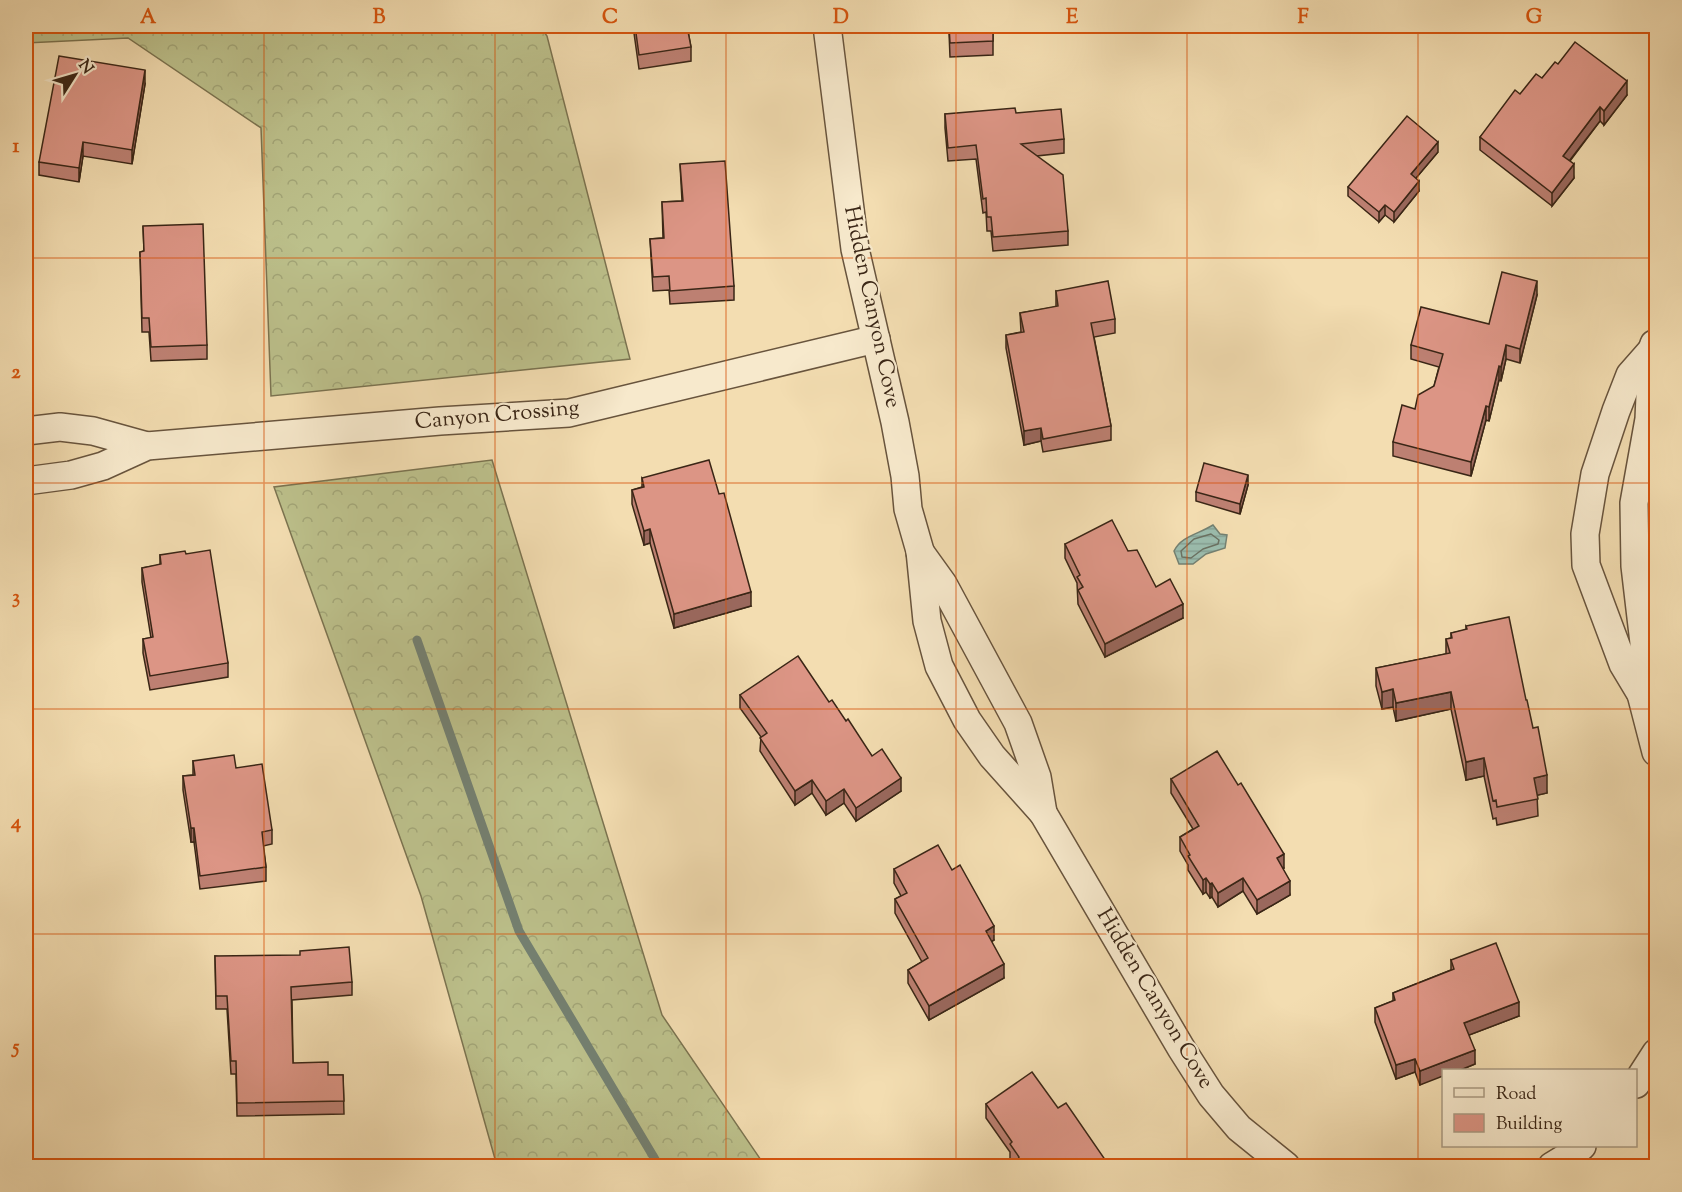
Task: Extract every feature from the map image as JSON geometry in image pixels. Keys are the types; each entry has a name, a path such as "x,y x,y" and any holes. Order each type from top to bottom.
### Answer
{"street":[{"name":"Hidden Canyon Cove","path":"827,26 855,249 896,422 908,508 920,551 927,621 939,666 967,720 992,756 1044,813 1181,1048 1211,1095 1239,1128 1286,1167"},
{"name":"Canyon Crossing","path":"26,481 72,475 103,466 147,446 568,412 876,339"},
{"path":"1641,694 1644,643 1635,566 1634,503 1649,419 1654,344"},
{"path":"1654,344 1630,375 1616,411 1595,474 1585,534 1586,565 1623,664 1641,694 1656,752"},
{"name":"Canyon Crossing","path":"26,431 71,428 93,431 147,446"},
{"name":"Hidden Canyon Cove","path":"920,551 943,584 1018,723 1037,777 1044,813"},
{"path":"1637,1081 1656,1053"},
{"path":"1552,1167 1581,1147"}],"green space":[{"path":"26,26 540,26 547,36 630,359 271,396 261,128 128,38 26,43"},
{"path":"492,460 662,1015 765,1166 497,1166 421,896 274,487"}],"water":[{"path":"1213,525 1220,534 1227,535 1225,548 1206,554 1193,564 1179,564 1174,551 1177,546"}],"building":[{"path":"635,26 687,26 691,47 639,55"},
{"path":"949,26 993,26 993,41 950,43"},
{"path":"1575,42 1627,81 1604,111 1600,107 1563,156 1574,164 1552,193 1480,137 1515,90 1520,94 1536,74 1542,78 1555,62 1558,64"},
{"path":"59,56 145,70 132,150 83,142 79,168 39,162"},
{"path":"1015,108 1016,113 1061,109 1064,139 1021,144 1063,175 1068,231 993,237 991,217 987,217 986,198 983,199 976,145 948,148 945,114"},
{"path":"1407,116 1438,142 1411,174 1419,181 1394,212 1385,205 1379,212 1348,187"},
{"path":"725,161 734,286 670,291 669,276 653,277 650,239 664,238 662,202 683,201 680,164"},
{"path":"203,224 207,345 151,347 149,318 142,318 140,252 144,251 143,226"},
{"path":"1502,272 1537,281 1520,349 1506,345 1471,462 1393,442 1402,405 1415,409 1418,395 1434,386 1443,354 1411,345 1421,307 1489,324"},
{"path":"1108,281 1115,319 1091,323 1111,426 1043,439 1041,428 1024,431 1006,335 1024,332 1020,313 1058,306 1056,291"},
{"path":"709,460 719,494 724,493 751,592 674,614 650,529 644,531 632,490 644,487 642,478"},
{"path":"1204,463 1248,475 1240,504 1196,492"},
{"path":"1112,520 1128,551 1137,550 1156,587 1170,579 1183,604 1105,644 1078,590 1083,587 1077,577 1080,575 1065,544"},
{"path":"210,550 228,663 150,676 143,639 153,637 142,568 161,564 160,555"},
{"path":"1509,617 1526,700 1533,728 1538,727 1547,775 1534,778 1538,799 1497,807 1496,800 1493,801 1484,758 1466,762 1451,692 1396,703 1393,689 1382,692 1376,668 1450,653 1446,639 1452,638 1451,633 1467,629 1466,626"},
{"path":"798,656 829,702 832,700 846,721 848,719 872,756 882,749 901,778 856,808 844,789 826,801 812,780 795,791 760,738 767,733 740,695"},
{"path":"1217,751 1238,785 1241,783 1284,854 1277,858 1290,881 1257,900 1243,878 1218,893 1212,883 1210,884 1206,878 1203,880 1188,856 1190,855 1180,837 1199,826 1171,779"},
{"path":"234,755 236,768 262,764 272,830 262,832 266,867 200,876 194,828 191,828 183,776 195,775 193,761"},
{"path":"938,845 952,870 960,865 994,926 986,931 1004,964 929,1006 908,970 928,958 895,899 907,893 894,869"},
{"path":"1496,943 1519,1002 1464,1023 1475,1050 1420,1071 1415,1059 1396,1065 1375,1008 1395,1000 1393,993 1454,969 1451,960"},
{"path":"349,947 352,982 291,987 293,1063 328,1062 328,1075 343,1075 344,1101 237,1103 236,1061 231,1061 227,996 216,996 215,956 300,955 300,951"},
{"path":"1032,1072 1058,1108 1066,1103 1106,1161 1098,1167 1015,1167 1019,1157 1010,1144 1012,1142 986,1104"},
{"path":"277,1161 278,1167 248,1167"}],"waterway":[{"path":"417,640 519,931 659,1166"}]}
